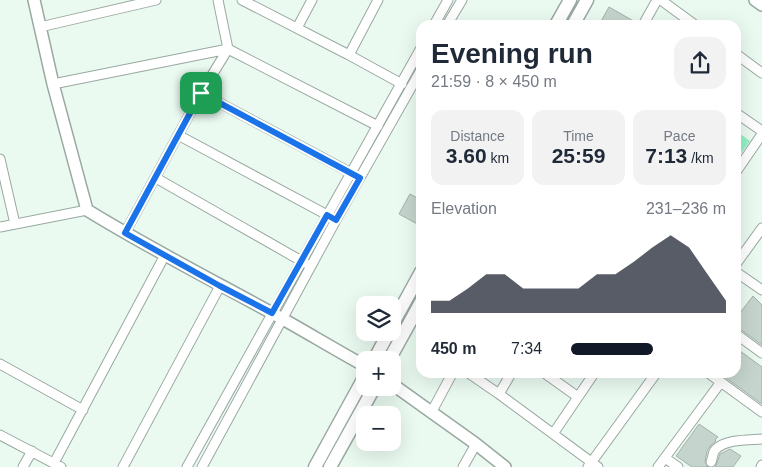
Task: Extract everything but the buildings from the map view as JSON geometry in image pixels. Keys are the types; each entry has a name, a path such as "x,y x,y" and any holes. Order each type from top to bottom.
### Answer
{"main road":[{"path":"559,20 570,0"},
{"path":"576,20 587,0"},
{"path":"401,309 416,281"},
{"path":"394,351 416,311"},
{"path":"315,467 356,392"},
{"path":"330,467 370,396"}],"street":[{"path":"34,0 53,84 87,210"},
{"path":"40,27 156,0"},
{"path":"125,233 201,93 228,49 218,0"},
{"path":"242,0 402,84"},
{"path":"297,28 312,0"},
{"path":"349,55 378,0"},
{"path":"437,20 448,0"},
{"path":"450,20 462,0"},
{"path":"646,20 657,0"},
{"path":"661,0 688,20"},
{"path":"755,0 762,5"},
{"path":"53,84 228,49 378,126"},
{"path":"187,467 277,316 311,266 336,220 378,126 416,57"},
{"path":"741,58 762,73"},
{"path":"202,467 277,316 302,261 327,215 355,175 416,78"},
{"path":"201,93 355,175"},
{"path":"741,117 762,133 741,164"},
{"path":"178,135 336,220"},
{"path":"0,159 15,224"},
{"path":"156,178 311,266"},
{"path":"0,227 87,210 356,361"},
{"path":"741,257 762,228"},
{"path":"0,435 57,465 82,410 165,255"},
{"path":"741,275 762,290"},
{"path":"123,467 220,286"},
{"path":"741,338 762,353"},
{"path":"0,364 82,410"},
{"path":"431,412 450,378"},
{"path":"476,378 554,434 592,465 653,378"},
{"path":"499,394 508,378"},
{"path":"551,378 578,397"},
{"path":"554,434 591,378"},
{"path":"716,378 762,412"},
{"path":"658,467 721,382"},
{"path":"401,390 505,467"},
{"path":"711,462 714,451 733,441 762,439"},
{"path":"463,467 476,444"},
{"path":"23,467 32,451"},
{"path":"664,458 678,467"}],"green space":[{"path":"741,135 750,141 741,153"}],"route":[{"path":"201,93 360,178 336,220 327,215 272,313 125,233 201,93"}]}
